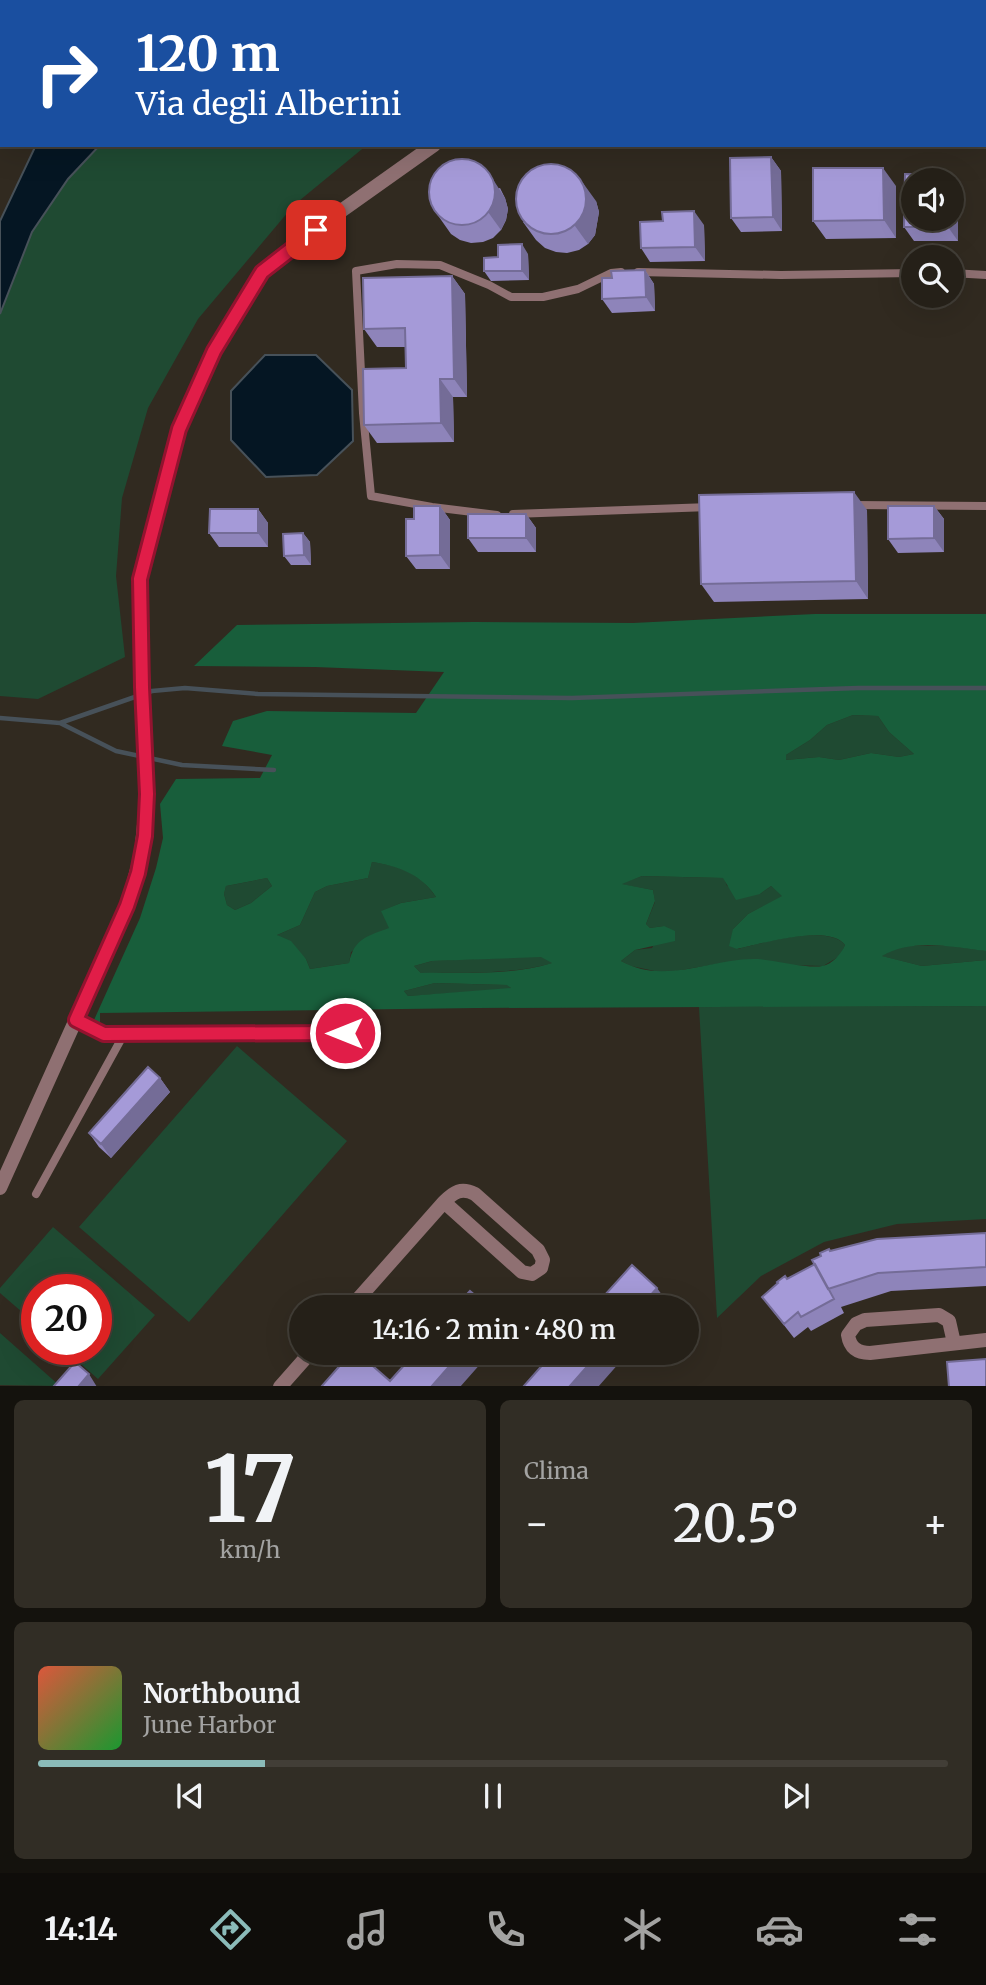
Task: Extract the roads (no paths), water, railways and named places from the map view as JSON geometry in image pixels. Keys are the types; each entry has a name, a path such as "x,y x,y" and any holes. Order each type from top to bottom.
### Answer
{"street":[{"path":"0,1188 133,888 145,836 147,794 140,579 179,429 214,351 262,272 334,216 431,147"},
{"path":"362,1295 444,1202 458,1190 473,1192 538,1250 543,1260 541,1268 532,1274 522,1272 444,1202"},
{"path":"954,1343 949,1321 939,1315 865,1320 856,1324 848,1335 853,1348 862,1353 986,1340"},
{"path":"281,1386 299,1365"}],"lane":[{"path":"725,506 497,515 371,496 363,413 356,271 397,264 440,265 511,297 543,297 578,289 611,273 901,273"},
{"path":"964,274 986,275"},
{"path":"845,505 986,506"},
{"path":"76,1020 104,1034 345,1033"},
{"path":"36,1194 124,1034"}],"water":[{"path":"35,147 98,147 68,179 32,232 0,314 0,221"},
{"path":"265,355 316,355 352,390 353,441 317,475 266,477 231,440 231,391"}],"waterway":[{"path":"0,718 60,723 152,691 185,688 258,694 572,698 858,688 986,688"},
{"path":"60,723 116,751 182,765 274,770"}]}
